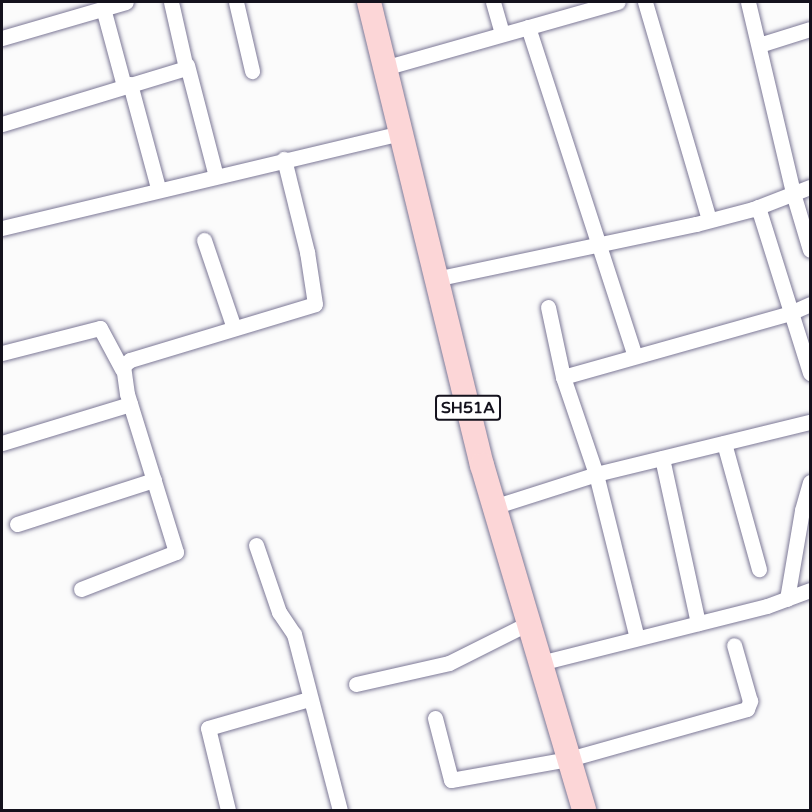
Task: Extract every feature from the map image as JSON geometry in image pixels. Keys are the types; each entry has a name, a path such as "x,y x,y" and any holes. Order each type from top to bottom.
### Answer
{"main road":[{"name":"SH51A","path":"369,2 435,279 540,663 584,810"}],"street":[{"path":"2,38 126,2"},
{"path":"171,2 216,176"},
{"path":"236,2 252,71"},
{"path":"493,2 501,34"},
{"path":"384,68 618,2"},
{"path":"645,2 710,220"},
{"path":"748,2 793,193 810,250"},
{"path":"103,8 158,188"},
{"path":"528,27 635,356"},
{"path":"759,45 810,29"},
{"path":"2,124 187,65"},
{"path":"2,228 158,188 400,133"},
{"path":"122,369 130,360 234,328 310,308 316,301 284,159"},
{"path":"435,279 710,220 758,207 810,187"},
{"path":"758,207 810,373"},
{"path":"204,240 234,328"},
{"path":"563,377 790,313 810,304"},
{"path":"548,307 563,377 596,474 637,638"},
{"path":"2,353 100,328 122,369 130,404 176,553 81,590"},
{"path":"2,443 130,404"},
{"path":"496,506 596,474 810,422"},
{"path":"724,443 759,569"},
{"path":"662,458 698,623"},
{"path":"17,524 154,480"},
{"path":"788,599 802,510 810,482"},
{"path":"256,545 279,612 294,634 309,699 340,810"},
{"path":"540,663 788,599 810,590"},
{"path":"356,684 449,663 529,623"},
{"path":"435,717 451,780 569,759 747,709 750,701 734,645"},
{"path":"228,810 208,728 309,699"}]}
